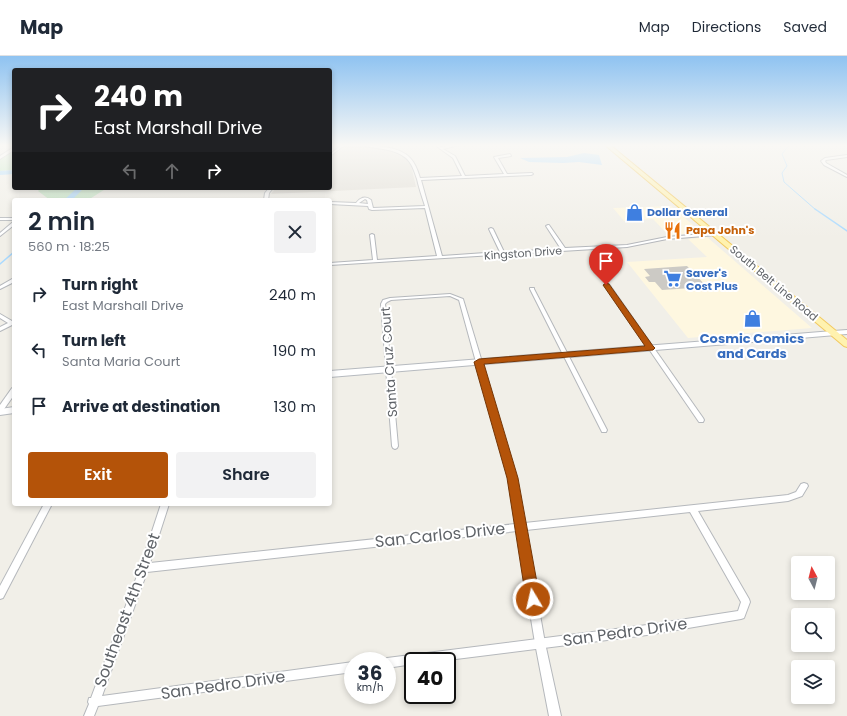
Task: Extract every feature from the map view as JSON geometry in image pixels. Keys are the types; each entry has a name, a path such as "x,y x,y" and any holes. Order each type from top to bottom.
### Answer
{"main road":[{"name":"South Belt Line Road","path":"645,176 847,344"},
{"path":"332,374 833,333"},
{"path":"0,411 12,410"}],"street":[{"path":"417,176 440,258"},
{"path":"418,179 489,176"},
{"path":"332,203 370,205 372,209 426,206"},
{"path":"0,220 12,219"},
{"path":"0,235 12,225"},
{"path":"548,226 564,250"},
{"path":"491,229 503,254"},
{"name":"Kingston Drive","path":"332,264 627,246 667,238 716,234"},
{"path":"372,235 374,262"},
{"path":"0,288 12,281"},
{"path":"606,285 702,420"},
{"path":"532,289 564,355 604,430"},
{"name":"Santa Cruz Court","path":"395,446 383,304 385,301 390,299 455,296 460,299 479,362"},
{"path":"0,316 12,322"},
{"path":"0,329 12,323"},
{"path":"833,333 847,332"},
{"path":"479,362 512,478 540,643 555,716"},
{"path":"0,411 12,393"},
{"name":"San Carlos Drive","path":"144,568 788,498 799,494 804,486"},
{"path":"0,595 47,506"},
{"name":"Southeast 4th Street","path":"88,716 144,568 164,506"},
{"name":"San Pedro Drive","path":"396,662 647,630 741,615 746,602 692,508"},
{"name":"San Pedro Drive","path":"94,702 344,668"}],"shaded area":[{"path":"332,176 413,176 416,187 271,194 274,190 332,190"},
{"path":"671,206 699,230 697,233 668,235 653,219 624,221 613,208"},
{"path":"707,237 812,328 688,338 627,262 707,257 688,239"}],"green space":[{"path":"104,190 91,198 47,198 38,191"}],"building":[{"name":"Saver's Cost Plus","path":"687,266 707,287 662,290 655,282 649,282 645,277 650,276 644,269"}],"waterway":[{"path":"783,176 784,182 816,210"},
{"path":"70,198 79,190"},
{"path":"815,209 847,231"},
{"path":"0,264 12,254"}],"place":[{"name":"Dollar General","path":"634,212"},
{"name":"Papa John's","path":"673,230"},
{"name":"Saver's Cost Plus","path":"673,279"},
{"name":"Cosmic Comics and Cards","path":"752,319"}],"route":[{"path":"533,599 512,478 479,362 650,348 606,285"}]}
